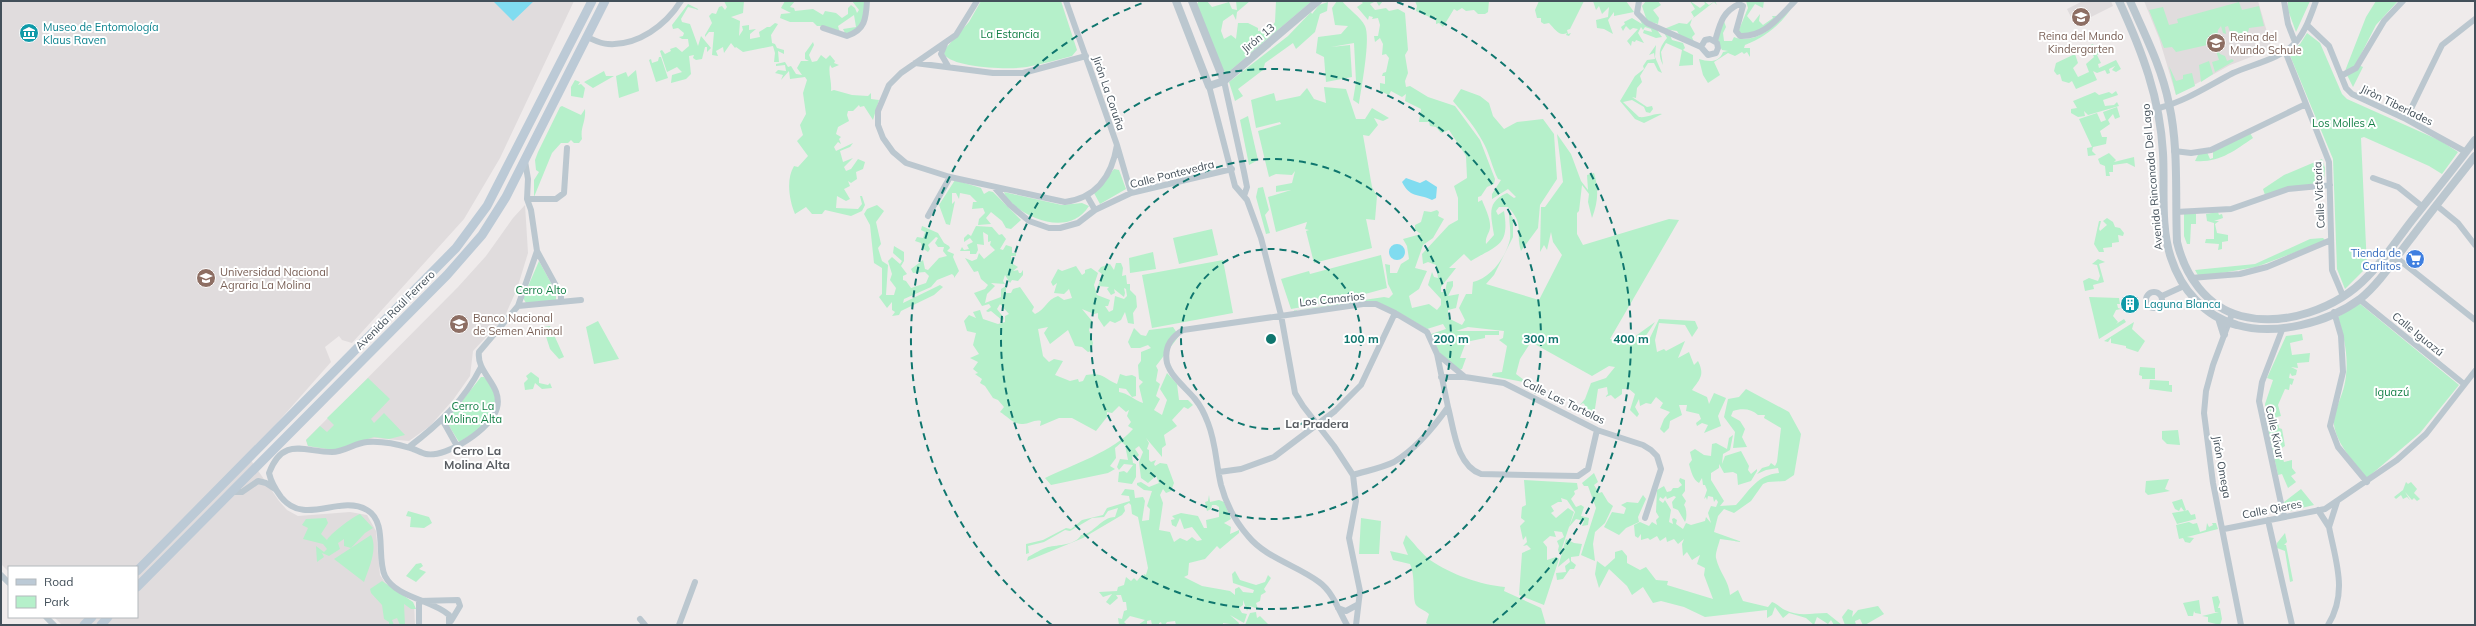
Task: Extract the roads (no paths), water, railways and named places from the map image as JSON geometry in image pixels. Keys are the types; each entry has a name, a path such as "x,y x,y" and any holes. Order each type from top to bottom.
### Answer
{"main road":[{"name":"Avenida Raúl Ferrero","path":"138,570 456,248 487,206 592,1"},
{"name":"Avenida Raúl Ferrero","path":"138,586 232,492 284,446 465,256 495,216 525,161 605,1"}],"street":[{"path":"587,37 607,44 613,44 650,32 663,24 680,1"},
{"path":"823,28 847,36 857,33 864,25 867,1"},
{"path":"977,1 963,24 945,44 915,63 889,85 878,111 878,125 883,138 893,152 906,163 950,177 1064,202 1078,200 1087,196 1098,187 1108,175 1114,162 1117,145"},
{"name":"Jirón La Coruña","path":"1066,1 1117,145 1130,194"},
{"path":"1176,1 1209,86 1237,190 1244,196 1261,238 1281,315 1292,383 1303,406 1334,446 1353,475 1356,501 1349,538 1351,552 1360,582 1356,625"},
{"path":"1192,1 1224,81 1247,187 1244,196"},
{"name":"Jirón 13","path":"1209,86 1224,81 1318,1"},
{"path":"1639,1 1637,13 1647,23 1701,47 1705,54 1713,54 1718,48 1715,41 1710,38 1705,40 1701,47"},
{"path":"1715,41 1721,20 1733,7 1739,4 1744,6 1736,31 1740,36 1744,36 1767,29 1795,1"},
{"name":"Avenida Rinconada Del Lago","path":"2119,1 2138,41 2154,85 2159,108 2163,152 2167,244 2175,270 2184,286 2196,301 2228,323 2249,328 2282,330 2334,312 2359,299 2396,258 2475,157"},
{"name":"Avenida Rinconada Del Lago","path":"2130,1 2164,82 2170,105 2174,151 2177,242 2191,278 2202,292 2215,304 2232,314 2253,319 2286,319 2343,296 2368,276 2475,140"},
{"path":"2284,1 2288,24 2296,42"},
{"path":"2159,108 2170,105 2285,51 2296,42 2308,25 2316,1"},
{"path":"2341,76 2356,68 2384,21 2403,1"},
{"path":"2406,119 2442,45 2475,19"},
{"name":"Jiròn Tiberlades","path":"2308,25 2329,46 2346,88 2352,94 2406,119 2466,152"},
{"path":"945,44 942,54 948,66"},
{"name":"Calle Victoria","path":"2285,51 2329,162 2332,270 2343,296"},
{"path":"915,63 948,66 993,73 1023,73 1086,56"},
{"path":"2154,85 2164,82"},
{"path":"2174,151 2191,153 2211,150 2306,104"},
{"path":"527,199 556,199 564,193 567,148"},
{"path":"525,161 528,179 527,199 531,210 537,251 561,295 561,301"},
{"name":"Calle Pontevedra","path":"995,188 1010,206 1030,221 1049,228 1060,228 1078,223 1095,210 1130,194 1232,169"},
{"path":"928,216 950,177"},
{"path":"2373,178 2390,183 2423,207"},
{"path":"2176,212 2231,209 2288,189 2330,184"},
{"path":"1087,196 1095,210"},
{"path":"2436,205 2458,223 2475,245"},
{"path":"2191,278 2240,274 2260,269 2331,240"},
{"path":"276,490 269,473 272,465 284,446 335,452 368,442 409,447 426,454 436,454 457,446 479,433 489,423 497,408 497,394 481,367 479,352 518,306 537,251"},
{"path":"2388,251 2475,320"},
{"path":"2162,296 2184,286"},
{"name":"Calle Iguazú","path":"2359,299 2464,384"},
{"path":"518,306 555,304 561,301 581,300"},
{"name":"Los Canarios","path":"1347,625 1329,592 1320,582 1268,553 1248,537 1232,516 1221,485 1217,454 1208,422 1195,399 1182,386 1167,364 1168,343 1175,335 1183,330 1281,315 1363,304 1376,304 1395,313 1426,332 1437,354 1448,407 1462,459 1468,467 1481,474 1578,476 1588,469 1598,430"},
{"path":"2334,312 2341,336 2343,372 2333,405 2330,426 2338,447 2367,482"},
{"path":"1219,472 1261,463 1292,445 1335,411 1360,384 1395,313"},
{"name":"Jirón Omega","path":"2232,314 2208,384 2204,413 2213,483 2224,529 2241,625"},
{"path":"2219,318 2224,334"},
{"name":"Calle Kivur","path":"2282,330 2262,382 2259,401 2284,517"},
{"path":"1437,354 1465,377"},
{"path":"409,447 443,421 474,381 481,367"},
{"path":"2328,625 2339,601 2340,585 2329,527 2322,510 2367,482 2397,460 2426,434 2475,371"},
{"name":"Calle Las Tortolas","path":"1441,377 1465,377 1504,383 1598,430 1643,445 1657,456 1661,469 1645,518"},
{"path":"1353,475 1394,462 1410,450 1436,424 1448,407"},
{"path":"443,421 457,446"},
{"path":"232,492 242,492 258,481 266,482 276,490 285,502 299,511 356,507 366,510 374,516 385,576 389,581 420,601 445,611 449,615 450,623"},
{"path":"2329,527 2337,502"},
{"name":"Calle Qieres","path":"2224,529 2322,510"},
{"path":"2268,520 2292,625"},
{"path":"679,625 695,582"},
{"path":"420,601 458,600 460,606 450,623"},
{"path":"419,625 420,601"},
{"path":"1338,608 1346,611 1357,606"},
{"path":"640,619 644,625"}],"water":[{"path":"493,1 534,1 513,21"},
{"path":"1406,178 1420,183 1426,180 1437,187 1436,198 1432,200 1408,191 1402,182"},
{"path":"1394,244 1400,244 1405,249 1403,258 1400,260 1394,260 1389,255 1389,249"}],"place":[{"name":"Reina del Mundo Kindergarten","path":"2081,17"},
{"name":"Museo de Entomología Klaus Raven","path":"29,33"},
{"name":"Reina del Mundo Schule","path":"2216,43"},
{"name":"Tienda de Carlitos","path":"2415,259"},
{"name":"Universidad Nacional Agraria La Molina","path":"206,278"},
{"name":"Laguna Blanca","path":"2130,304"},
{"name":"Banco Nacional de Semen Animal","path":"459,324"}],"district":[{"name":"La Pradera","path":"1317,424"},
{"name":"Cerro La Molina Alta","path":"477,458"}],"park label":[{"name":"La Estancia","path":"1010,34"},
{"name":"Los Molles A","path":"2344,123"},
{"name":"Cerro Alto","path":"541,290"},
{"name":"Iguazú","path":"2392,392"}]}
